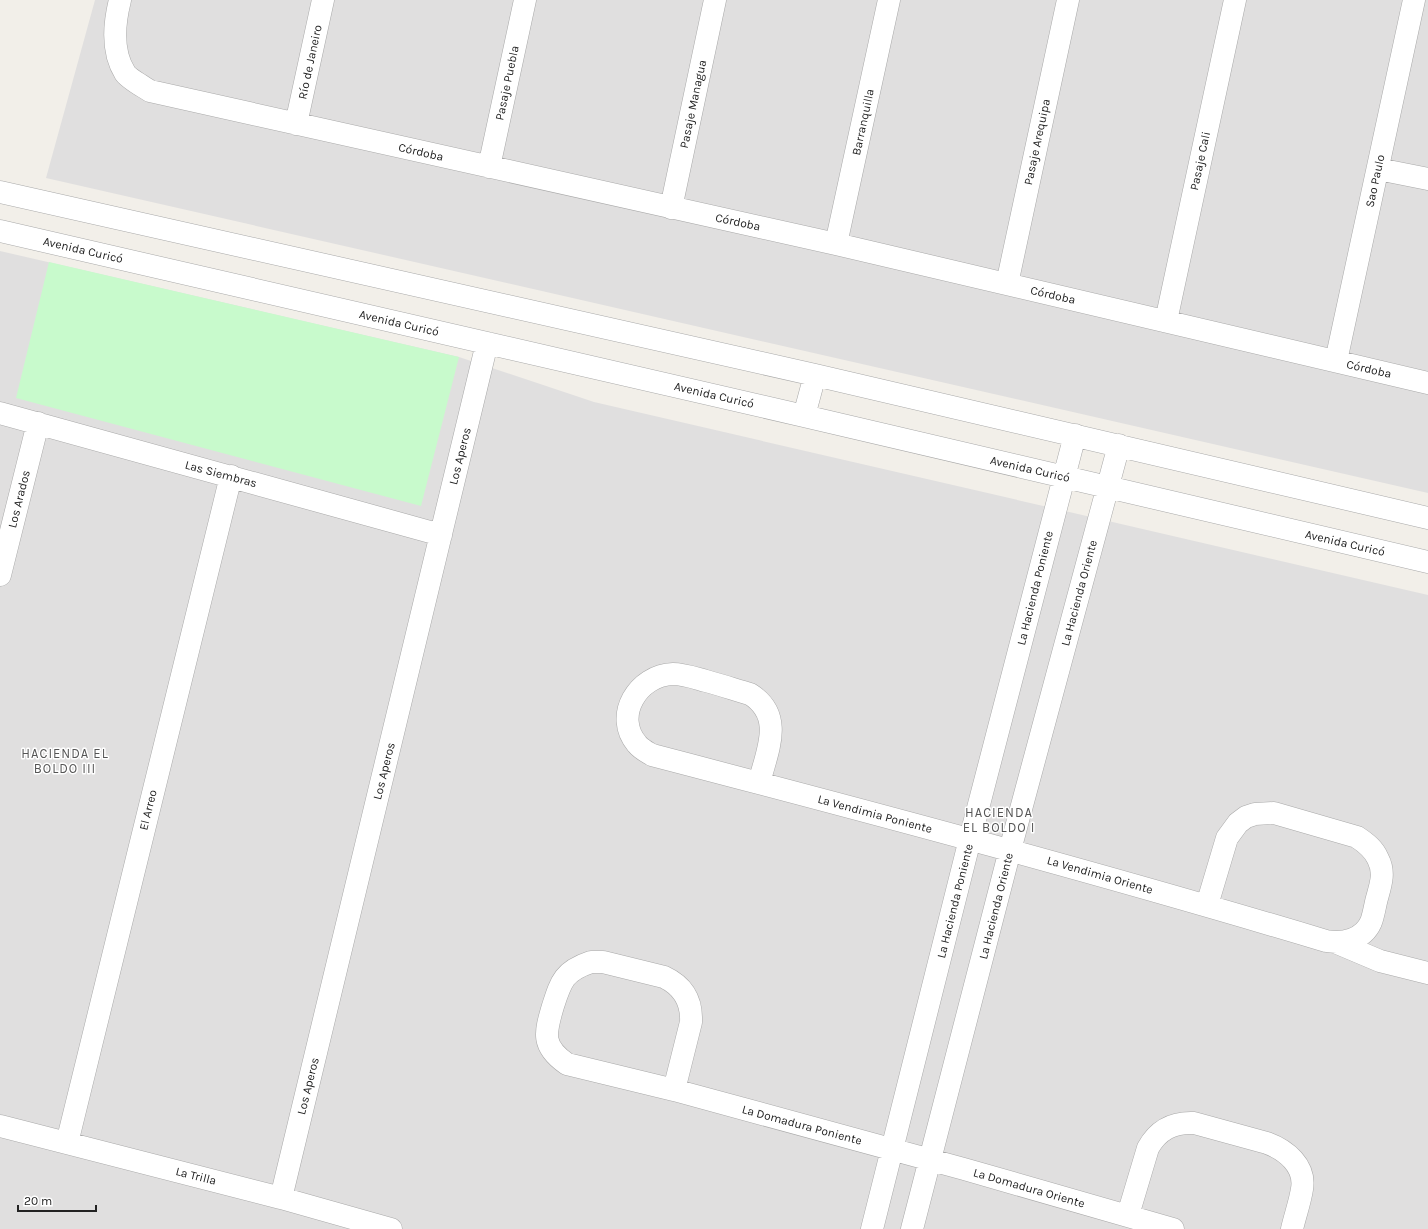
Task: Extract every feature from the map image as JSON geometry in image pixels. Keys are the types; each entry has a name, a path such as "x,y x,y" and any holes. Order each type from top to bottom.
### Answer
{"street":[{"name":"Córdoba","path":"120,0 115,19 115,49 126,74 150,92 836,244 1428,383"},
{"name":"Río de Janeiro","path":"296,124 323,0"},
{"name":"Pasaje Puebla","path":"489,167 525,0"},
{"name":"Pasaje Managua","path":"671,208 715,0"},
{"name":"Barranquilla","path":"836,244 889,0"},
{"name":"Pasaje Arequipa","path":"1007,284 1068,0"},
{"name":"Pasaje Cali","path":"1166,322 1235,0"},
{"name":"Sao Paulo","path":"1336,361 1414,0"},
{"path":"1378,169 1428,179"},
{"path":"0,192 815,375 1428,518"},
{"name":"Avenida Curicó","path":"0,231 804,416 1428,562"},
{"name":"Los Aperos","path":"281,1198 487,343"},
{"path":"804,416 815,375"},
{"name":"Las Siembras","path":"0,413 441,534"},
{"name":"Los Arados","path":"0,575 38,423"},
{"name":"La Hacienda Poniente","path":"872,1229 970,839 1075,435"},
{"name":"La Hacienda Oriente","path":"912,1229 930,1160 1001,848 1119,445"},
{"name":"El Arreo","path":"66,1143 230,476"},
{"name":"La Vendimia Poniente","path":"759,783 771,738 772,728 768,711 757,698 750,694 674,674 662,676 652,680 644,684 637,691 632,699 628,721 629,729 637,745 652,755 1001,848"},
{"name":"La Vendimia Oriente","path":"1001,848 1207,905 1326,941 1335,942 1344,942 1352,939 1366,929 1370,922 1382,878 1379,860 1367,843 1347,833 1274,813 1255,814 1238,823 1227,838 1207,905"},
{"name":"La Vendimia Oriente","path":"1335,942 1380,961 1428,973"},
{"name":"La Domadura Poniente","path":"674,1090 691,1022 690,1004 680,987 673,981 664,977 603,962 591,962 580,965 572,970 560,984 547,1028 549,1045 559,1059 567,1064 674,1090 930,1160"},
{"path":"1128,1215 1148,1148 1159,1133 1166,1128 1185,1122 1194,1123 1267,1143 1278,1147 1295,1161 1299,1169 1303,1188 1292,1229"},
{"name":"La Trilla","path":"0,1126 281,1198 390,1229"},
{"name":"La Domadura Oriente","path":"930,1160 1173,1229"}],"shaded area":[{"path":"95,0 1428,0 1428,493 46,178"},
{"path":"0,251 459,357 594,402 1428,595 1428,1229 0,1229"}],"green space":[{"path":"49,262 459,357 421,506 16,398"}],"district":[{"name":"HACIENDA EL BOLDO III","path":"65,760"},
{"name":"HACIENDA EL BOLDO I","path":"999,820"}]}
